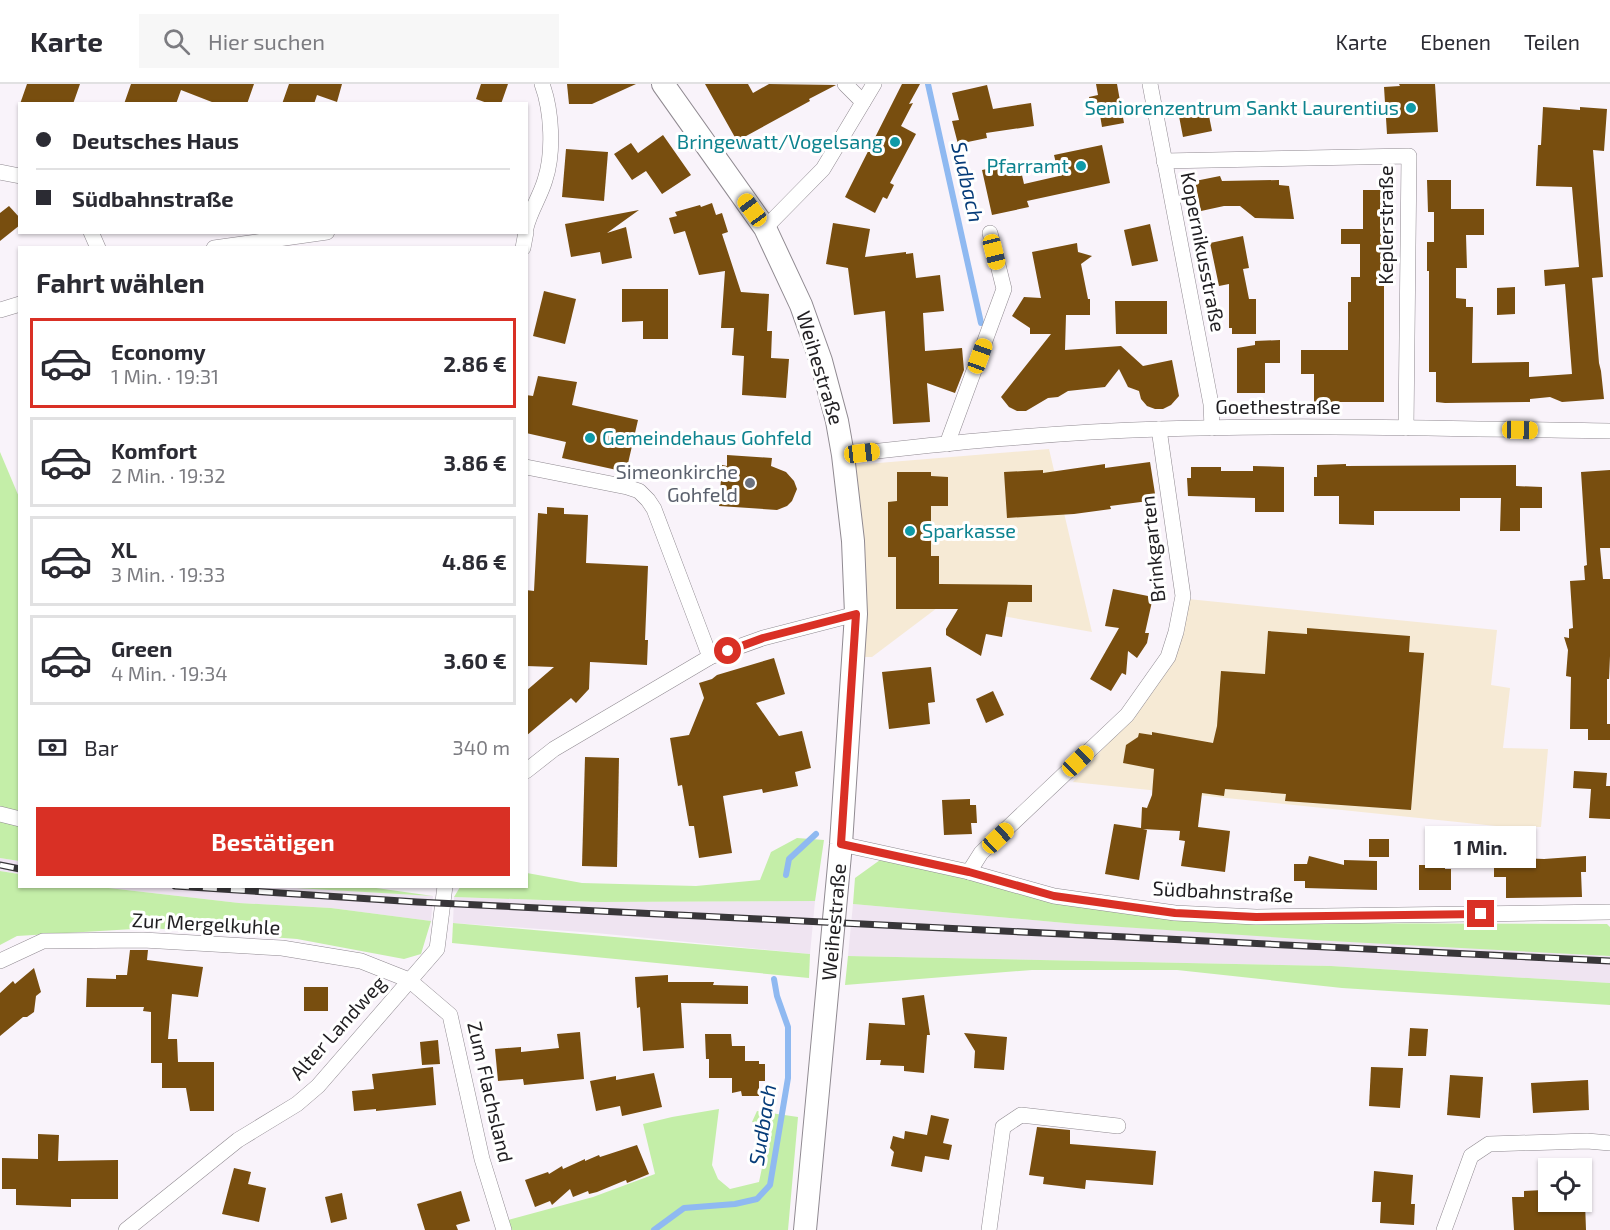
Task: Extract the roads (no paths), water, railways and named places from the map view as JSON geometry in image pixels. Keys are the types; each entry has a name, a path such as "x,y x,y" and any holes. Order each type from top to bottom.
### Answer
{"main road":[{"name":"Weihestraße","path":"663,84 765,228 801,305 818,352 837,421 843,455 853,541 856,614 841,844 805,1230"}],"street":[{"path":"528,224 546,179 552,133 548,99 542,84"},
{"path":"845,84 863,102"},
{"path":"765,228 823,169 874,84"},
{"name":"Kopernikusstraße","path":"1150,84 1211,404 1212,428"},
{"name":"Keplerstraße","path":"1164,161 1408,156 1406,428"},
{"path":"0,172 18,176"},
{"path":"947,444 1004,290 990,233"},
{"path":"228,246 313,234"},
{"path":"0,310 18,305"},
{"name":"Goethestraße","path":"843,455 947,444 1159,429 1406,428 1610,431"},
{"name":"Brinkgarten","path":"969,872 981,853 1127,715 1168,657 1183,596 1159,429"},
{"path":"528,467 627,487 639,491 648,500 676,565 710,657"},
{"path":"528,769 554,749 710,657 763,638 856,614"},
{"path":"0,814 18,818"},
{"name":"Südbahnstraße","path":"841,844 969,872 1054,896 1175,913 1256,917 1610,912"},
{"name":"Alter Landweg","path":"126,1230 238,1140 297,1104 318,1086 437,949 445,888"},
{"name":"Zur Mergelkuhle","path":"0,961 42,941 143,940 282,948 361,961 409,980"},
{"name":"Zum Flachsland","path":"409,980 450,1015 482,1158 504,1230"},
{"path":"989,1230 1003,1127 1021,1115 1118,1126"},
{"path":"1444,1230 1471,1156 1489,1144 1610,1143"}],"waterway":[{"name":"Sudbach","path":"928,84 981,323"},
{"name":"Sudbach","path":"786,875 789,859 816,834"},
{"name":"Sudbach","path":"654,1230 684,1208 735,1204 757,1199 770,1185 788,1078 788,1027 777,996 774,979"}],"railway":[{"path":"0,865 18,869"},
{"path":"205,888 417,902 1610,961"}],"place":[{"name":"Seniorenzentrum Sankt Laurentius","path":"1411,108"},
{"name":"Bringewatt/Vogelsang","path":"895,142"},
{"name":"Pfarramt","path":"1081,166"},
{"name":"Gemeindehaus Gohfeld","path":"590,438"},
{"name":"Simeonkirche Gohfeld","path":"750,483"},
{"name":"Sparkasse","path":"910,531"}]}
